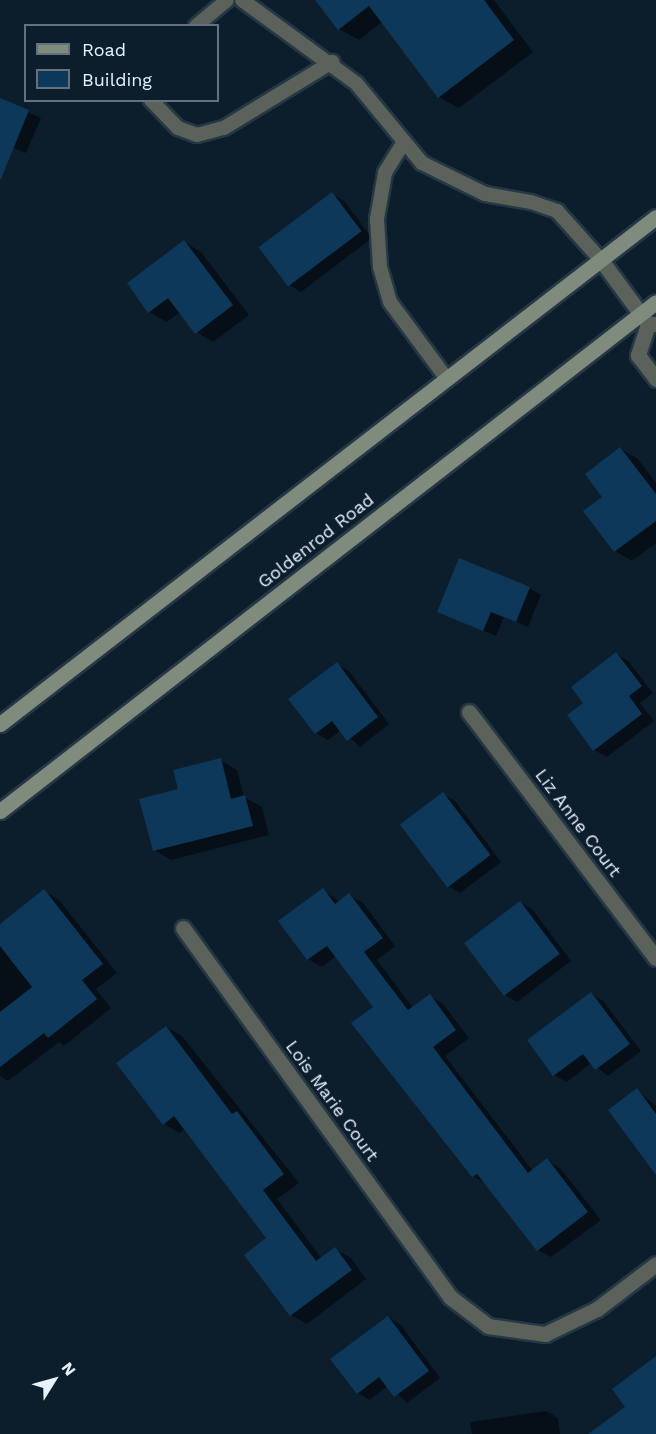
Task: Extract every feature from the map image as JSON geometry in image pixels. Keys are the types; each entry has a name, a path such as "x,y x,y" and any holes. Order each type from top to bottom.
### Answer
{"main road":[{"path":"0,724 656,217"},
{"name":"Goldenrod Road","path":"0,811 648,321 656,302"}],"street":[{"path":"601,260 648,321 638,355 656,379"},
{"name":"Liz Anne Court","path":"470,712 656,957"},
{"name":"Lois Marie Court","path":"183,928 450,1297 488,1326 545,1334 597,1310 656,1264"}],"lane":[{"path":"198,24 227,0"},
{"path":"242,0 332,62 356,83 422,163 485,194 557,211 601,260"},
{"path":"153,102 178,128 197,135 224,128 332,62"},
{"path":"404,142 385,173 377,219 380,267 390,302 447,379"}],"building":[{"path":"315,0 484,0 514,40 438,98 369,6 338,30"},
{"path":"0,98 29,110 1,179 0,179"},
{"path":"332,192 361,231 288,287 259,247"},
{"path":"184,240 233,305 195,334 168,298 148,313 127,283"},
{"path":"620,447 656,494 656,521 614,552 583,511 602,497 585,474"},
{"path":"459,558 530,587 516,622 491,612 483,631 437,612"},
{"path":"616,652 642,686 629,696 642,714 593,751 567,715 583,703 571,687"},
{"path":"337,662 378,717 347,741 332,721 315,734 288,699"},
{"path":"221,758 231,799 245,795 253,826 153,851 139,799 178,789 173,770"},
{"path":"443,792 491,855 447,888 400,824"},
{"path":"323,888 335,904 349,893 383,938 364,952 408,1010 430,994 456,1030 433,1047 528,1173 547,1158 588,1212 537,1251 477,1174 472,1177 351,1023 373,1007 327,946 307,960 278,921"},
{"path":"44,889 103,964 82,980 97,999 48,1038 44,1033 0,1067 0,1012 32,987 0,946 0,924"},
{"path":"520,901 560,954 504,996 464,943"},
{"path":"591,992 630,1044 595,1070 583,1054 553,1076 527,1040"},
{"path":"166,1026 232,1114 237,1111 284,1174 263,1190 316,1261 335,1247 352,1270 290,1316 244,1255 266,1238 174,1116 163,1125 116,1063"},
{"path":"637,1088 656,1114 656,1175 608,1110"},
{"path":"388,1316 429,1371 394,1397 379,1377 357,1394 330,1359"},
{"path":"656,1356 656,1434 588,1434 625,1407 612,1389"}]}
